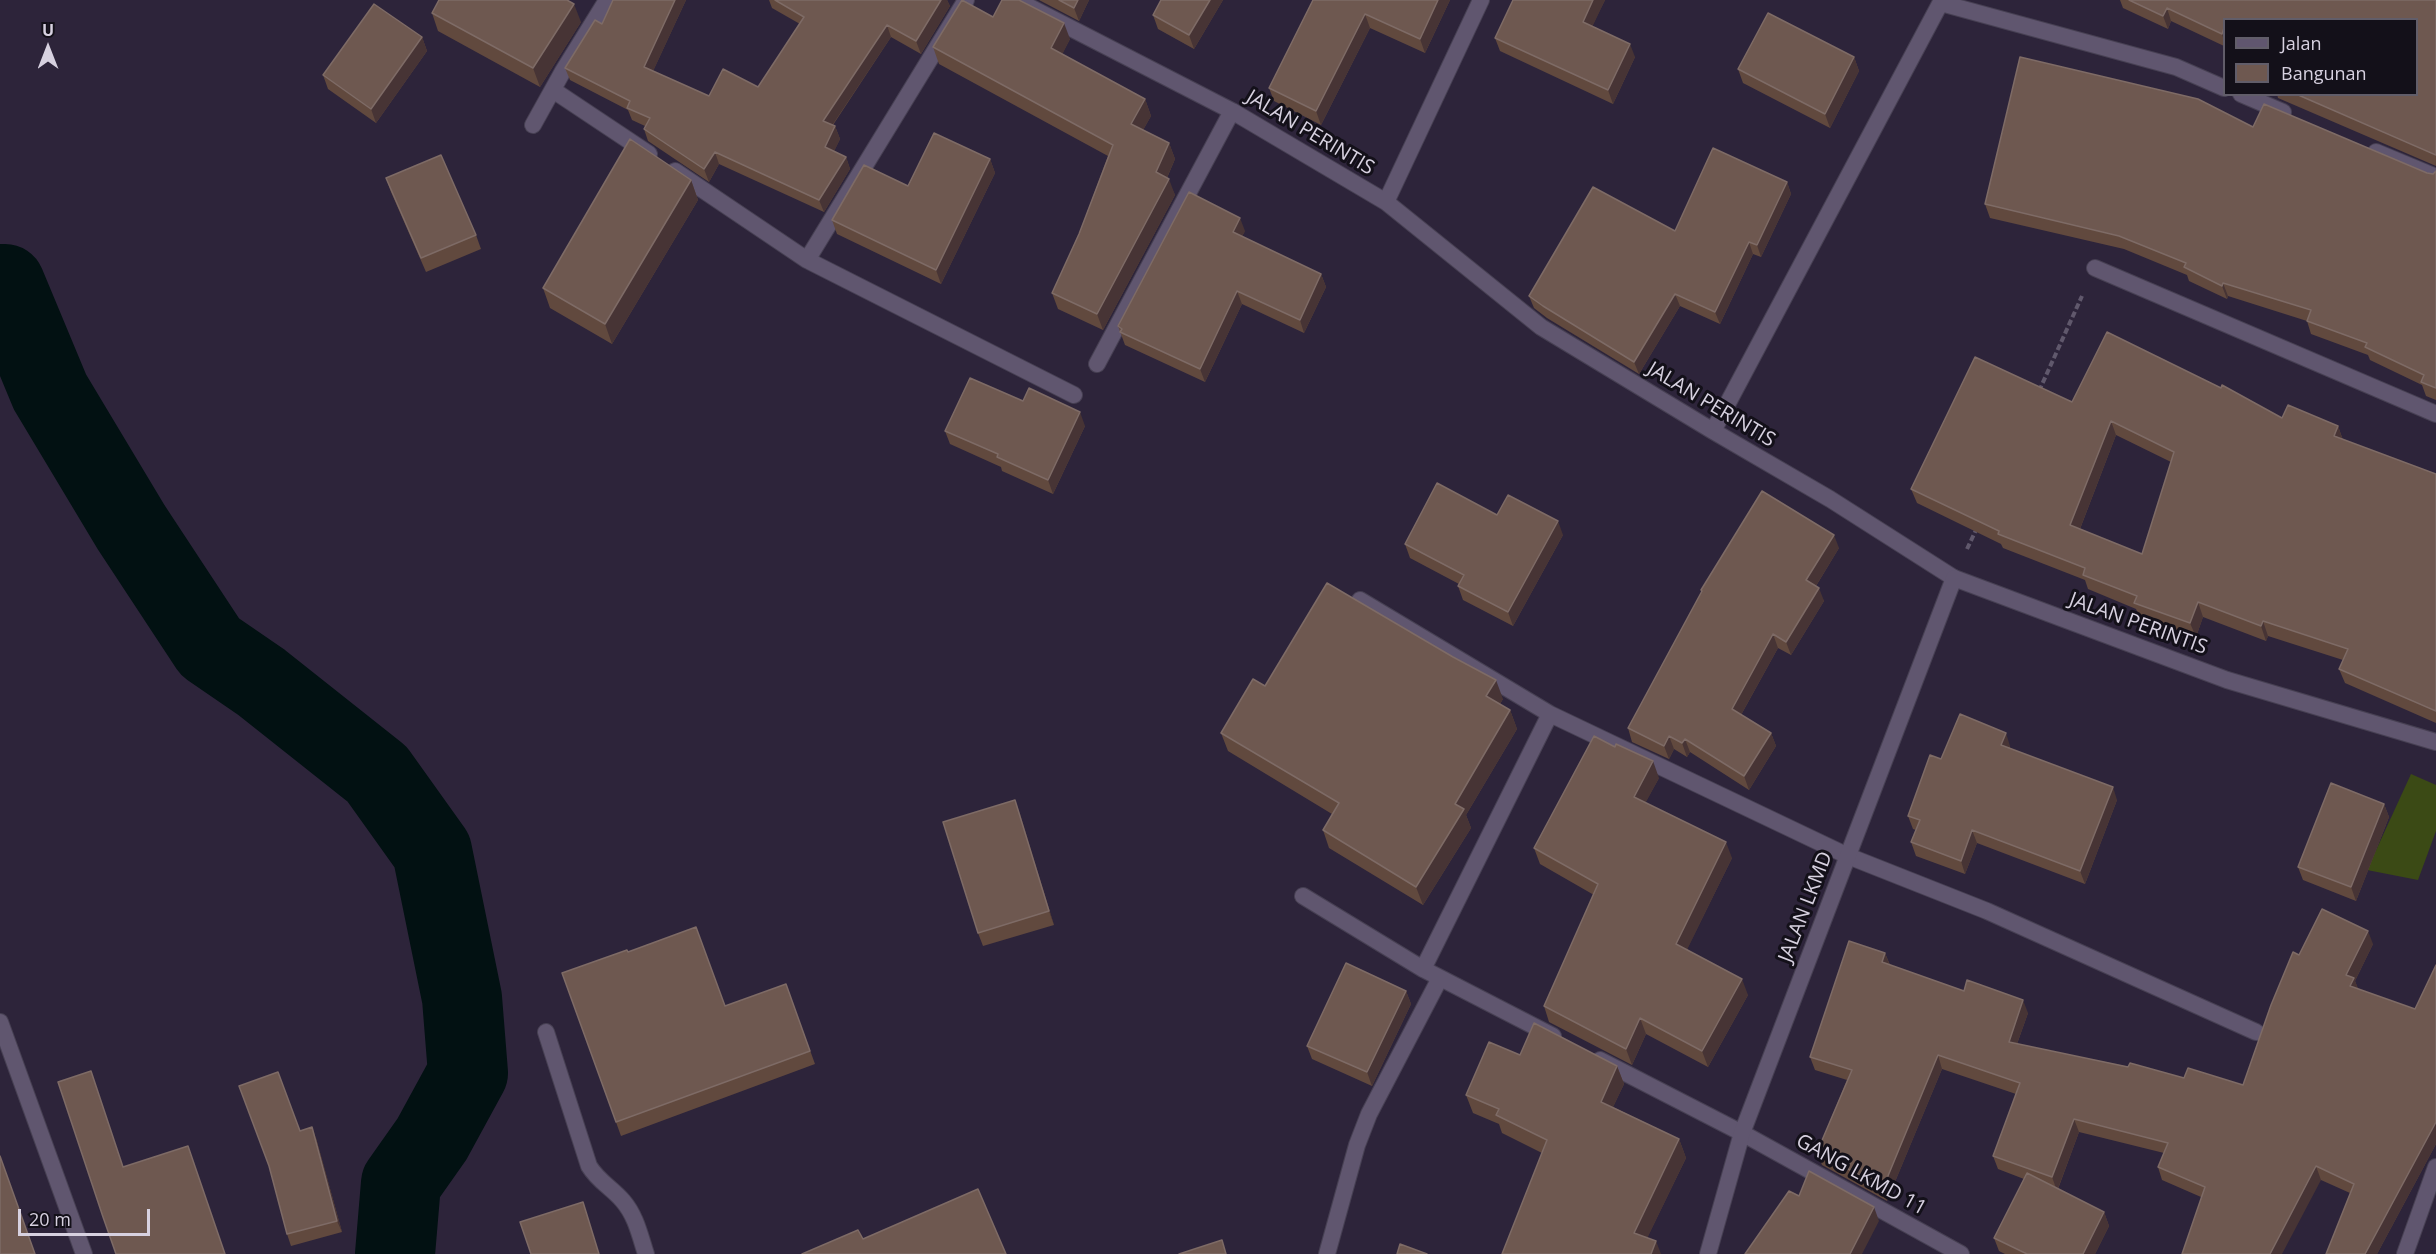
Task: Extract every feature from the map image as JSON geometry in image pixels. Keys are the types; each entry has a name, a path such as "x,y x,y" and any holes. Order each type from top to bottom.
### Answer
{"street":[{"path":"533,125 608,0"},
{"path":"807,260 966,0"},
{"name":"JALAN PERINTIS","path":"1016,0 1232,111 1386,202 1541,327 1830,499 1954,579 2227,680 2436,742"},
{"path":"1386,202 1481,0"},
{"path":"1713,431 1942,2 2176,67 2223,87"},
{"path":"553,90 807,260 1074,394"},
{"path":"2246,96 2295,117"},
{"path":"1097,364 1232,111"},
{"path":"2360,145 2436,177"},
{"path":"2095,268 2436,414"},
{"name":"JALAN LKMD","path":"1708,1254 1742,1133 1954,579"},
{"path":"1360,600 1550,714 1848,856 1987,910 2256,1032"},
{"path":"1423,969 1550,714"},
{"path":"1303,896 1423,969 1565,1042"},
{"path":"1327,1254 1357,1145 1369,1114 1440,978"},
{"path":"0,1022 84,1254"},
{"path":"546,1032 589,1166 597,1179 622,1199 630,1210 646,1254"},
{"name":"GANG LKMD 11","path":"1586,1053 1742,1133 1961,1254"},
{"path":"2405,1254 2436,1167"}],"path":[{"path":"2037,397 2095,268"},
{"path":"1954,579 1978,525"}],"green space":[{"path":"2411,774 2436,785 2436,831 2418,880 2367,870"}],"building":[{"path":"439,0 567,0 574,4 533,68 432,13"},
{"path":"613,0 675,0 644,67 709,96 723,69 758,87 804,17 775,0 941,0 916,41 887,25 823,121 835,126 825,147 846,157 819,200 715,152 704,169 644,129 650,118 627,108 630,101 565,68 595,20 602,24"},
{"path":"962,0 993,17 1002,0 1019,0 1064,23 1051,48 1145,99 1131,124 1169,143 1156,172 1169,179 1097,314 1052,293 1079,234 1113,145 933,47"},
{"path":"1059,0 1078,0 1074,8"},
{"path":"1161,0 1210,0 1189,35 1153,15"},
{"path":"1313,0 1438,0 1420,39 1365,14 1316,111 1269,88"},
{"path":"1513,0 1593,0 1583,22 1630,44 1608,90 1495,38"},
{"path":"2129,0 2436,0 2436,155 2301,96 2418,96 2418,18 2223,18 2222,34 2167,8 2163,16"},
{"path":"374,4 422,37 371,109 323,75"},
{"path":"1768,13 1854,57 1825,114 1738,69"},
{"path":"2020,57 2198,99 2253,127 2264,104 2427,173 2433,174 2436,171 2436,388 2421,382 2424,375 2365,347 2367,343 2307,321 2311,310 2223,283 2222,286 2184,267 2186,263 2119,236 1985,204"},
{"path":"934,133 990,159 936,270 832,220 864,165 908,186"},
{"path":"630,139 691,180 605,324 543,288"},
{"path":"1713,148 1787,182 1757,245 1749,242 1715,312 1675,294 1634,362 1529,296 1593,187 1675,231"},
{"path":"441,155 476,235 421,258 386,178"},
{"path":"1189,192 1240,218 1233,232 1321,274 1300,320 1237,291 1200,369 1120,332 1122,329 1118,326"},
{"path":"2107,332 2221,388 2222,385 2282,418 2288,405 2338,426 2334,436 2436,474 2436,711 2339,669 2348,649 2263,621 2261,626 2198,602 2190,623 2134,603 2137,596 2083,575 2085,568 1998,534 1999,531 1911,489 1975,357 2072,402","holes":["2111,421 2174,452 2142,554 2070,525"]},
{"path":"970,378 1023,401 1029,388 1080,412 1048,480 997,457 998,454 945,431"},
{"path":"1437,483 1497,515 1508,495 1558,521 1508,612 1458,586 1464,575 1405,544"},
{"path":"1762,491 1834,535 1806,580 1819,588 1786,642 1773,634 1732,709 1771,733 1744,776 1685,739 1682,743 1669,736 1664,746 1628,728 1701,590"},
{"path":"1327,583 1496,680 1486,696 1510,710 1455,804 1464,809 1416,887 1323,830 1339,803 1221,733 1253,679 1265,686"},
{"path":"1960,714 2006,733 2001,745 2113,787 2080,871 1972,830 1961,861 1911,842 1920,820 1908,816 1930,755 1941,759"},
{"path":"1594,736 1615,747 1616,744 1653,761 1634,797 1726,842 1676,944 1742,979 1702,1051 1640,1018 1626,1049 1544,1006 1598,884 1534,848"},
{"path":"2331,783 2384,804 2351,887 2298,867"},
{"path":"1015,800 1049,911 978,933 943,822"},
{"path":"2322,909 2368,931 2346,975 2354,978 2350,986 2415,1009 2436,965 2436,1122 2365,1254 2326,1254 2354,1184 2316,1166 2270,1254 2182,1254 2205,1187 2158,1167 2168,1143 2074,1119 2052,1177 1993,1156 2020,1083 1938,1055 1883,1188 1817,1152 1852,1070 1810,1057 1849,941 1885,953 1882,962 1964,991 1967,980 2023,1000 2009,1042 2128,1067 2130,1063 2184,1078 2188,1068 2243,1085 2271,1005 2293,952 2299,955"},
{"path":"696,927 725,1006 786,984 810,1051 616,1122 562,973"},
{"path":"1346,963 1406,991 1367,1072 1307,1046"},
{"path":"1534,1023 1617,1066 1601,1102 1679,1139 1634,1233 1656,1241 1651,1254 1502,1254 1547,1140 1496,1115 1499,1109 1466,1095 1489,1042 1520,1055"},
{"path":"91,1071 123,1167 188,1146 225,1254 116,1254 58,1082"},
{"path":"278,1072 300,1131 312,1127 337,1221 287,1234 269,1166 239,1086"},
{"path":"0,1156 35,1254 0,1254"},
{"path":"1809,1171 1874,1207 1850,1254 1745,1254 1789,1191 1799,1196"},
{"path":"2027,1173 2104,1212 2083,1254 2027,1254 1994,1238"},
{"path":"978,1189 1006,1254 802,1254 858,1230 863,1239"},
{"path":"583,1202 599,1254 531,1254 520,1222"},
{"path":"1222,1240 1226,1254 1179,1254"},
{"path":"1400,1244 1427,1254 1397,1254"}],"waterway":[{"path":"0,284 5,284 50,392 131,527 210,647 261,682 377,774 432,851 462,998 468,1073 432,1139 401,1183 395,1254"}]}
